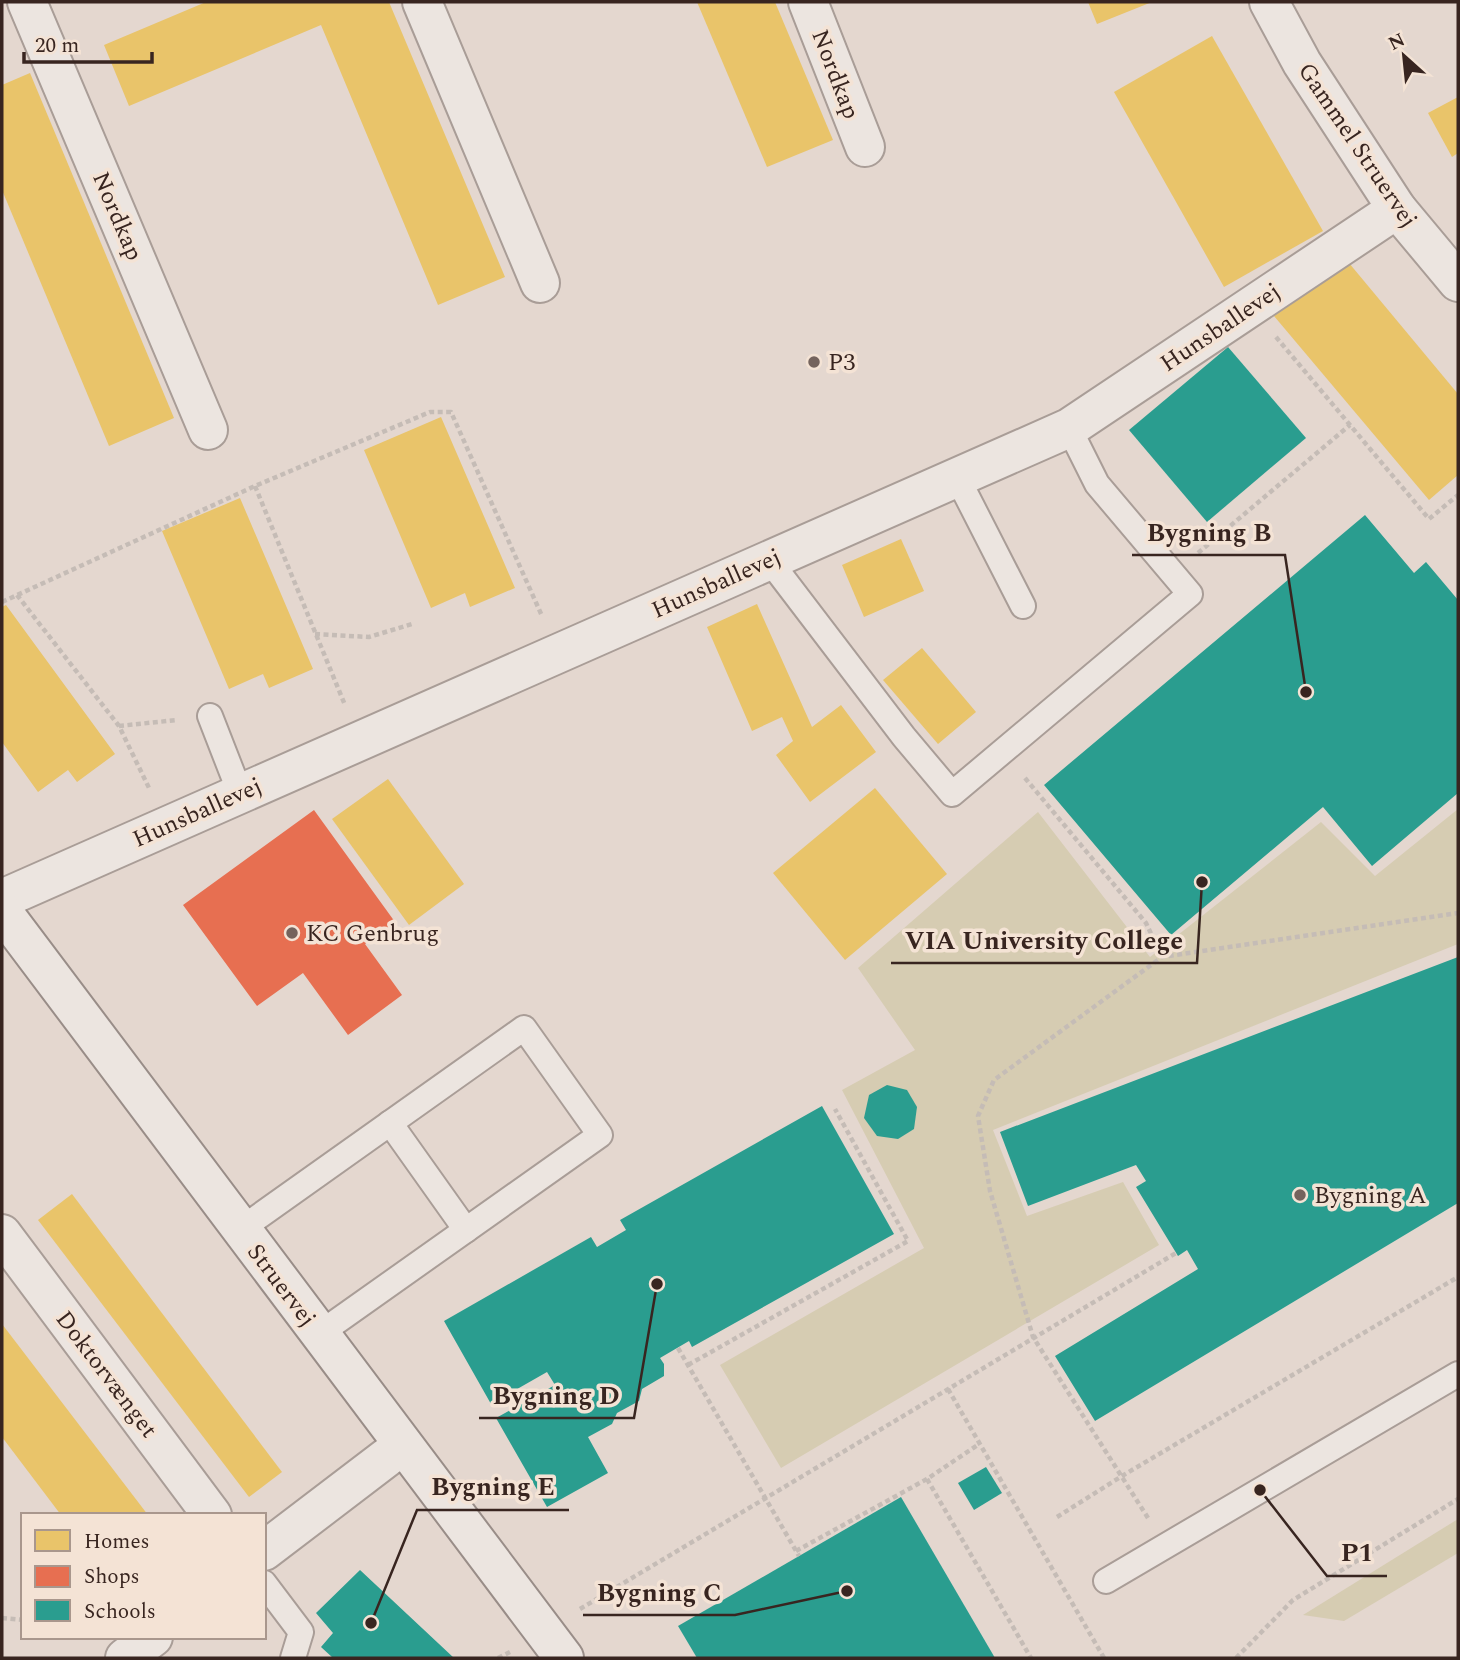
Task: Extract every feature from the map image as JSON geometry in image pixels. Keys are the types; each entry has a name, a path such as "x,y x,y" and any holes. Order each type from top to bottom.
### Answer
{"street":[{"name":"Nordkap","path":"27,2 208,430"},
{"path":"422,2 540,283"},
{"name":"Nordkap","path":"808,2 865,147"},
{"name":"Gammel Struervej","path":"1269,2 1302,63 1397,209 1458,282"},
{"name":"Hunsballevej","path":"2,899 1069,428 1397,209"},
{"name":"Struervej","path":"2,911 554,1645"},
{"name":"Doktorvænget","path":"2,1234 211,1513"},
{"path":"266,1549 403,1445"},
{"path":"125,1658 150,1639"}],"lane":[{"path":"768,560 904,737 952,794 1190,594 1097,484 1069,428"},
{"path":"957,477 1023,606"},
{"path":"211,716 240,793"},
{"path":"241,1229 524,1028 600,1135 319,1334"},
{"path":"390,1123 466,1230"},
{"path":"1105,1581 1458,1374"},
{"path":"266,1586 301,1632 293,1658"}],"path":[{"path":"1251,307 1429,519 1458,495"},
{"path":"2,602 255,486 430,412 451,412 559,653"},
{"path":"1173,574 1350,425"},
{"path":"255,486 361,740"},
{"path":"18,595 119,726 167,826"},
{"path":"315,634 369,637 412,624"},
{"path":"119,726 211,716"},
{"path":"1003,752 1146,923 1162,957"},
{"path":"1165,1546 1033,1337 990,1191 978,1116 994,1080 1162,957 1458,913"},
{"path":"688,1365 908,1241 835,1109"},
{"path":"498,1658 554,1645 765,1497 1176,1253"},
{"path":"1057,1517 1458,1278"},
{"path":"678,1348 798,1553 927,1479 979,1444"},
{"path":"947,1389 1104,1658"},
{"path":"927,1479 1031,1658"},
{"path":"1236,1658 1293,1600 1458,1499"},
{"path":"2,1618 21,1620"}],"shaded area":[{"path":"1458,809 1458,944 993,1130 1027,1216 1123,1182 1159,1245 781,1468 720,1365 924,1248 842,1090 915,1050 858,968 1038,812 1150,957 1321,822 1375,876"},
{"path":"1458,1519 1458,1553 1344,1621 1303,1615"}],"building: Homes":[{"path":"206,2 389,2 505,277 438,305 321,25 129,106 104,45"},
{"path":"697,2 775,2 833,140 767,167"},
{"path":"1088,2 1152,2 1097,24"},
{"path":"1212,36 1323,231 1224,287 1114,92"},
{"path":"30,73 174,418 109,446 2,190 2,85"},
{"path":"1458,97 1458,153 1452,157 1428,113"},
{"path":"1344,257 1458,394 1458,475 1429,500 1274,316"},
{"path":"441,417 515,588 470,607 465,593 431,608 364,450"},
{"path":"240,498 313,669 269,688 263,674 229,689 162,531"},
{"path":"901,539 924,591 864,617 842,565"},
{"path":"757,604 812,727 841,705 876,752 810,802 776,755 793,741 782,717 752,731 707,627"},
{"path":"6,605 115,754 77,782 68,770 38,792 2,742 2,607"},
{"path":"922,648 976,712 938,744 883,680"},
{"path":"388,779 464,884 409,925 332,819"},
{"path":"875,788 947,874 845,960 773,873"},
{"path":"72,1194 282,1472 249,1497 38,1220"},
{"path":"2,1324 146,1513 59,1513 2,1437"}],"building: Shops":[{"name":"KC Genbrug","path":"314,810 395,922 365,944 402,995 348,1035 303,973 257,1006 183,905"}],"building: Schools":[{"path":"1228,347 1306,438 1207,522 1129,430"},
{"path":"1365,515 1414,573 1426,562 1458,600 1458,793 1372,866 1323,807 1171,935 1044,785"},
{"name":"Bygning A","path":"1458,957 1458,1203 1095,1421 1055,1356 1198,1269 1187,1250 1178,1256 1136,1187 1146,1181 1136,1165 1028,1206 1000,1132"},
{"path":"887,1085 907,1090 917,1107 914,1129 898,1139 877,1136 864,1118 869,1095"},
{"path":"822,1106 894,1234 692,1347 689,1341 660,1358 664,1364 664,1376 642,1389 639,1401 617,1413 612,1424 588,1437 608,1473 547,1507 496,1418 555,1385 547,1372 491,1404 444,1321 591,1237 597,1247 626,1230 620,1220"},
{"path":"986,1467 1002,1493 974,1510 958,1483"},
{"path":"901,1497 995,1658 697,1658 678,1626"},
{"path":"360,1570 454,1658 333,1658 321,1647 333,1633 316,1613"}],"place":[{"name":"P3","path":"814,362"},
{"name":"Bygning B","path":"1306,692"},
{"name":"VIA University College","path":"1202,882"},
{"name":"KC Genbrug","path":"292,933"},
{"name":"Bygning A","path":"1300,1195"},
{"name":"Bygning D","path":"657,1284"},
{"name":"P1","path":"1260,1490"},
{"name":"Bygning C","path":"847,1591"},
{"name":"Bygning E","path":"371,1623"}]}
